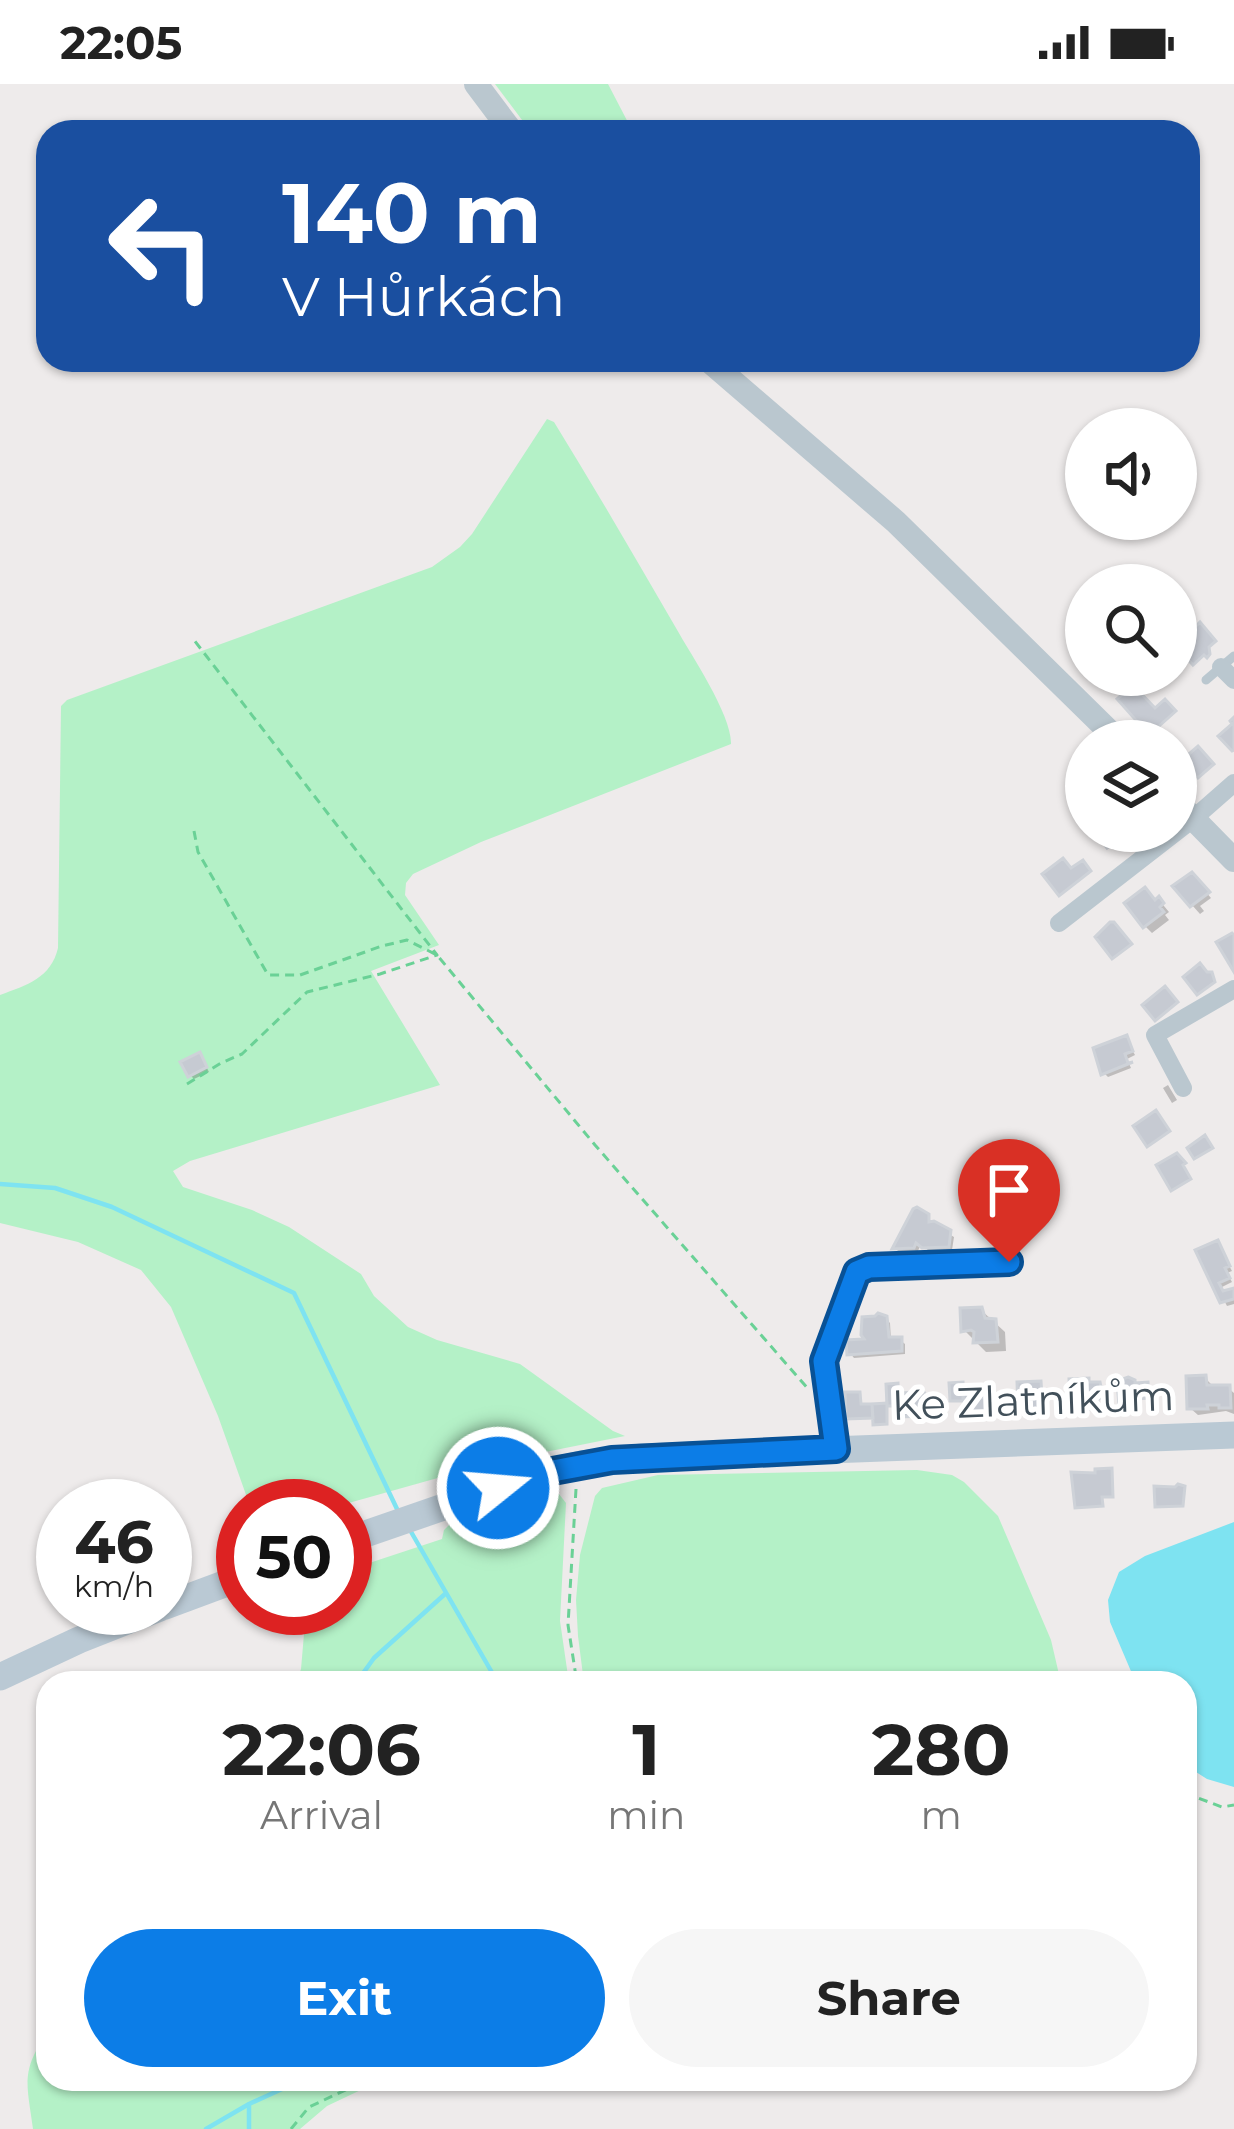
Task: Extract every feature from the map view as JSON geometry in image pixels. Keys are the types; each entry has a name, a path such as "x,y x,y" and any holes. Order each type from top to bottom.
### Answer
{"main road":[{"name":"Ke Zlatníkům","path":"372,1532 542,1473 642,1457 834,1436 1234,1435"},
{"path":"0,1677 92,1635"}],"street":[{"path":"476,84 503,120"},
{"path":"722,372 896,522 1099,720"},
{"path":"1197,803 1234,783"},
{"path":"1197,823 1234,860"},
{"path":"1059,923 1138,852"},
{"path":"1184,1088 1154,1035 1234,989"},
{"path":"834,1436 824,1361 857,1272 869,1267 1009,1262"}],"path":[{"path":"194,640 437,955 595,1145 804,1382 834,1436"},
{"path":"194,831 198,852 268,975 300,975 407,940 437,955"},
{"path":"188,1084 242,1054 307,992 437,955"},
{"path":"576,1671 568,1625 574,1499 582,1464"},
{"path":"1197,1798 1222,1807 1234,1805"},
{"path":"291,2129 309,2107 343,2091"}],"green space":[{"path":"495,84 608,84 627,120 522,120"},
{"path":"547,419 554,422 700,669 725,717 731,744 481,842 413,874 405,895 439,945 371,971 440,1085 190,1161 173,1171 183,1187 289,1227 361,1274 374,1296 408,1327 520,1364 625,1436 491,1463 372,1496 372,1479 240,1479 171,1307 141,1270 78,1242 0,1223 0,995 44,973 58,948 61,706 432,567 472,534"},
{"path":"917,1470 952,1475 998,1516 1051,1640 1058,1671 582,1671 576,1600 580,1555 595,1496 602,1488 658,1475"},
{"path":"546,1493 559,1494 566,1503 560,1621 567,1671 300,1671 304,1635 372,1635 372,1562 442,1539 454,1520 507,1509"},
{"path":"36,2052 36,2091 359,2091 327,2106 300,2129 33,2129 28,2078"}],"water":[{"path":"1234,1522 1234,1787 1197,1773 1197,1671 1131,1671 1110,1622 1108,1600 1119,1572 1145,1556"}],"building":[{"path":"1200,622 1216,641 1207,658 1204,655 1197,661"},
{"path":"1144,696 1155,708 1165,699 1176,711 1166,720 1136,720 1117,699"},
{"path":"1234,717 1234,750 1232,751 1218,736"},
{"path":"1197,747 1214,764 1198,778 1197,777"},
{"path":"1063,858 1071,868 1083,860 1091,871 1059,896 1042,874"},
{"path":"1192,872 1210,892 1190,907 1172,886"},
{"path":"1145,887 1155,900 1159,896 1164,912 1143,928 1124,903"},
{"path":"1110,922 1132,944 1112,959 1095,937"},
{"path":"1234,935 1234,972 1216,942"},
{"path":"1200,963 1212,972 1215,982 1197,995 1183,977"},
{"path":"1165,986 1178,1002 1155,1021 1142,1005"},
{"path":"1127,1035 1133,1051 1125,1054 1128,1063 1133,1062 1101,1075 1093,1048"},
{"path":"200,1052 207,1067 188,1077 180,1062"},
{"path":"1156,1110 1170,1131 1147,1147 1133,1126"},
{"path":"1205,1135 1213,1148 1194,1159 1187,1148"},
{"path":"1177,1153 1191,1179 1171,1191 1156,1165"},
{"path":"917,1207 929,1214 929,1222 951,1230 949,1247 922,1248 916,1243 914,1248 892,1249"},
{"path":"1218,1240 1230,1266 1225,1268 1230,1278 1219,1283 1223,1291 1234,1288 1234,1299 1220,1303 1195,1250"},
{"path":"982,1307 985,1318 996,1319 998,1342 973,1343 974,1332 961,1332 960,1308"},
{"path":"887,1316 889,1337 902,1337 902,1351 847,1355 846,1340 864,1339 862,1317"},
{"path":"1206,1375 1207,1385 1230,1385 1231,1408 1187,1409 1186,1376"},
{"path":"1128,1377 1135,1383 1148,1382 1149,1398 1135,1399 1136,1405 1128,1407 1119,1405 1117,1381"},
{"path":"1089,1378 1089,1382 1100,1382 1099,1409 1070,1404 1069,1379"},
{"path":"1041,1381 1043,1411 1018,1412 1017,1382"},
{"path":"963,1382 963,1401 950,1401 949,1383"},
{"path":"898,1383 899,1406 887,1406 886,1384"},
{"path":"963,1387 978,1387 978,1398 993,1397 994,1413 964,1414"},
{"path":"845,1392 860,1392 861,1404 872,1404 873,1418 846,1419"},
{"path":"924,1392 925,1416 899,1417 899,1393"},
{"path":"887,1403 887,1424 873,1425 872,1404"},
{"path":"1112,1468 1113,1497 1102,1497 1103,1506 1075,1508 1071,1472"},
{"path":"1154,1486 1185,1486 1183,1506 1155,1507"}],"waterway":[{"path":"0,1184 55,1188 112,1207 294,1293 397,1509"},
{"path":"410,1530 491,1671"},
{"path":"365,1671 445,1594"},
{"path":"206,2129 278,2091"},
{"path":"249,2105 249,2129"}],"route":[{"path":"498,1488 542,1473 612,1460 836,1449 824,1361 857,1272 869,1267 1009,1262"}]}
